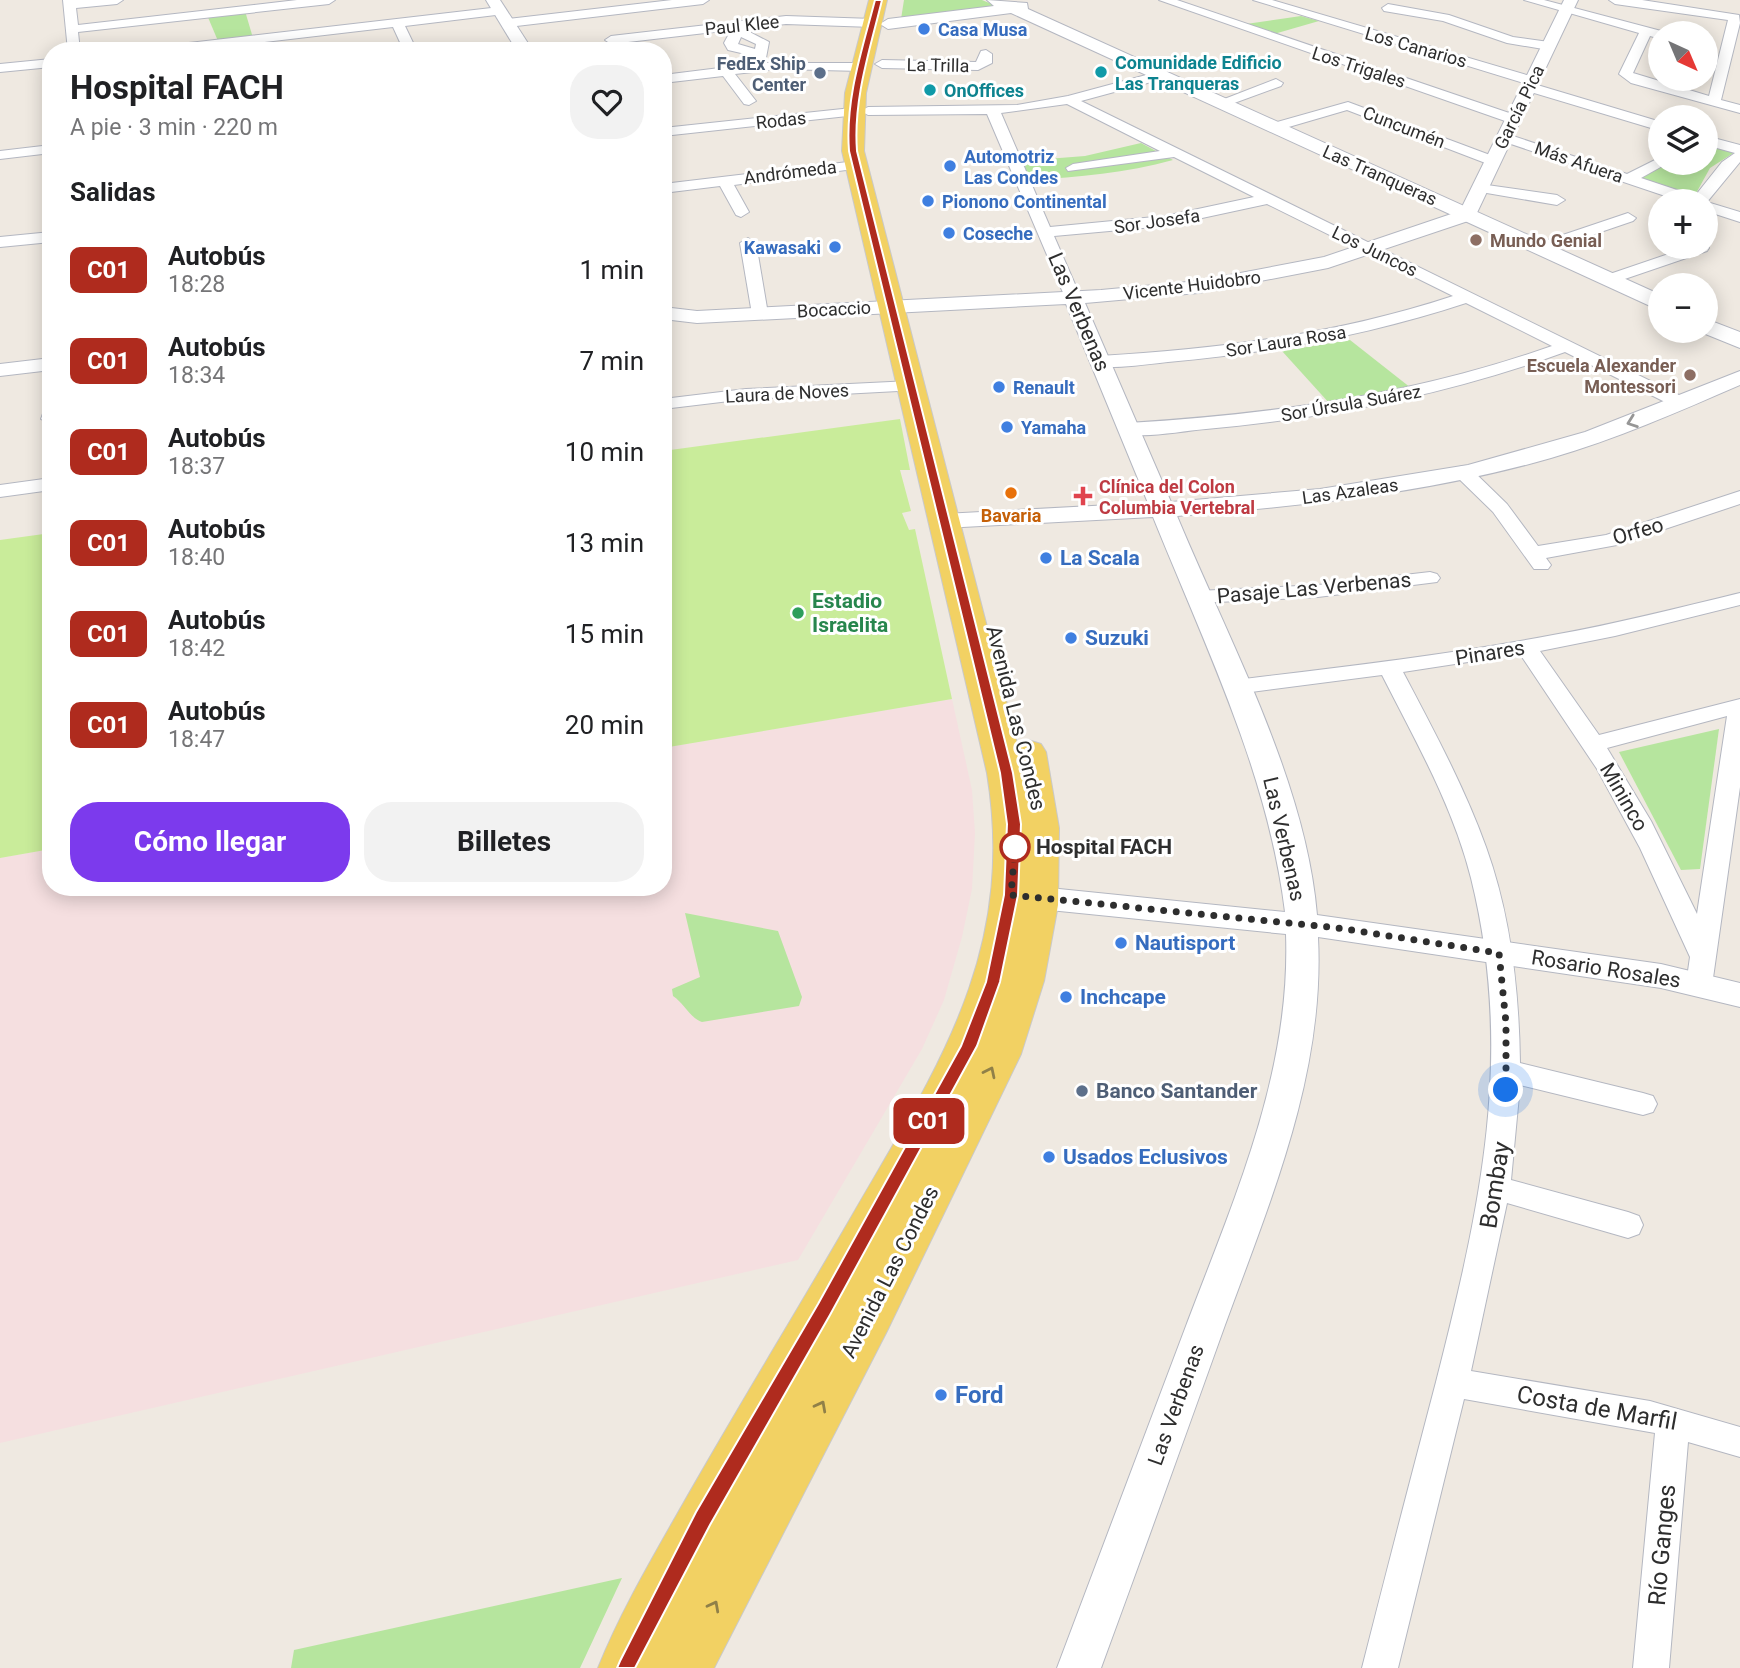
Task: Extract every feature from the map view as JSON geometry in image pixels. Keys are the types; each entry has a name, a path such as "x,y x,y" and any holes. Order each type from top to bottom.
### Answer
{"main road":[{"name":"Avenida Las Condes","path":"878,0 880,23 860,112 856,165 900,306 954,460 955,521"},
{"name":"Avenida Las Condes","path":"880,23 892,0"},
{"name":"Las Tranqueras","path":"995,0 1648,298"},
{"path":"880,23 1013,8 1041,2"},
{"name":"Avenida Las Condes","path":"627,1668 705,1515 824,1310 969,1046 1025,896 1042,830 1035,781 911,386 900,306 860,112"},
{"path":"1718,331 1740,341"},
{"name":"Avenida Las Condes","path":"684,1668 704,1625 869,1316 999,1054 1023,983 1025,896"}],"street":[{"path":"73,42 69,3 117,0"},
{"path":"237,42 257,24 329,0"},
{"path":"602,0 611,11"},
{"name":"Los Trigales","path":"1165,0 1236,23 1275,40 1513,119"},
{"name":"Los Canarios","path":"1259,0 1648,123"},
{"path":"1530,0 1569,5 1646,31 1626,74 1636,80 1740,109"},
{"path":"1615,0 1735,18 1736,32 1721,52 1714,102"},
{"path":"611,11 709,1"},
{"name":"García Pica","path":"1467,215 1569,5"},
{"path":"1388,8 1445,18 1511,40 1549,46"},
{"path":"72,29 257,24 317,37 400,18 500,11 606,32 611,11"},
{"path":"500,11 519,42"},
{"name":"Los Canarios","path":"1236,23 1301,13"},
{"path":"400,18 408,42"},
{"name":"Paul Klee","path":"606,32 786,20 880,23"},
{"path":"733,24 730,43 759,60 779,65 872,65"},
{"path":"1721,52 1740,57"},
{"name":"La Trilla","path":"872,65 978,66 985,63 986,54"},
{"path":"672,78 726,71 759,60"},
{"path":"0,68 42,63"},
{"path":"726,71 749,101"},
{"name":"Rodas","path":"672,132 712,132 860,112 993,111 1069,100 1161,75"},
{"path":"1221,103 1276,83"},
{"name":"Los Juncos","path":"1069,100 1681,402"},
{"name":"Cuncumén","path":"1275,127 1348,106 1493,161"},
{"name":"Las Verbenas","path":"993,111 1100,360 1265,760 1283,813 1298,886 1302,924 1302,996 1297,1034 1282,1110 1271,1149 1079,1668"},
{"name":"Más Afuera","path":"1504,137 1658,189"},
{"path":"1710,189 1723,167 1740,153 1718,145"},
{"path":"0,155 42,150"},
{"path":"1073,168 1175,153"},
{"name":"Andrómeda","path":"672,188 856,165"},
{"path":"1628,179 1648,168"},
{"name":"Andrómeda","path":"724,180 741,212"},
{"path":"1480,188 1557,200"},
{"name":"Sor Josefa","path":"1045,232 1174,220 1268,199"},
{"path":"1718,209 1740,217"},
{"name":"Vicente Huidobro","path":"900,306 1136,294 1228,283 1306,267 1370,249 1467,215"},
{"path":"1539,248 1628,218"},
{"path":"0,242 42,238"},
{"path":"748,243 760,314"},
{"path":"1607,279 1667,259"},
{"name":"Sor Laura Rosa","path":"1100,360 1205,354 1303,341 1392,321 1468,298"},
{"name":"Bocaccio","path":"672,314 688,317 900,306"},
{"name":"Sor Úrsula Suárez","path":"1128,429 1246,420 1356,405 1485,375 1567,346"},
{"path":"0,370 42,365"},
{"name":"Las Azaleas","path":"955,521 1312,497 1463,472 1566,445 1740,377"},
{"name":"Laura de Noves","path":"672,403 746,394 911,386"},
{"name":"Orfeo","path":"1463,472 1500,508 1538,561 1560,550 1610,539 1740,498"},
{"path":"0,491 42,485"},
{"name":"Pasaje Las Verbenas","path":"1198,597 1318,591 1430,578"},
{"name":"Pinares","path":"1236,687 1390,668 1526,647 1640,625 1740,599"},
{"name":"Mininco","path":"1526,647 1594,744 1656,854 1701,971"},
{"name":"Bombay","path":"1380,1668 1452,1382 1497,1188 1507,1071 1505,1007 1499,953 1489,901 1472,839 1458,803 1390,668"},
{"path":"1594,744 1740,706 1701,971"},
{"name":"Rosario Rosales","path":"1025,896 1302,924 1499,953 1701,971 1740,995"},
{"path":"1507,1071 1643,1104"},
{"path":"1497,1188 1628,1225"},
{"name":"Costa de Marfil","path":"1452,1382 1673,1421 1740,1442"},
{"name":"Río Ganges","path":"1651,1668 1673,1421"}],"shaded area":[{"path":"952,699 972,790 975,833 972,889 962,937 944,1000 922,1049 798,1260 0,1443 0,858 42,851 42,896 672,896 672,746"}],"green space":[{"path":"904,0 982,0 994,5 989,9 901,19"},
{"path":"245,11 253,38 218,41 207,15"},
{"path":"1301,16 1319,21 1274,34 1246,24"},
{"path":"1141,143 1173,160 1102,174 1030,180 1021,161 1085,156"},
{"path":"1718,147 1735,152 1718,163"},
{"path":"1648,173 1706,175 1698,189 1670,189 1640,179"},
{"path":"1350,340 1411,388 1330,404 1282,351"},
{"name":"Estadio Israelita","path":"900,419 910,470 900,470 911,511 902,513 909,530 915,529 952,699 672,746 672,450"},
{"path":"42,534 42,851 0,858 0,540"},
{"path":"1719,729 1700,869 1681,870 1619,752"},
{"path":"685,913 778,931 802,997 799,1006 702,1022 694,1017 673,996 672,989 700,977"},
{"path":"622,1578 580,1668 291,1668 294,1650"}],"bus line":[{"name":"C01","path":"627,1668 692,1539 824,1310 969,1046 993,982 1007,923 1015,849 1012,800 851,137 853,100 879,0"}],"place":[{"name":"Casa Musa","path":"924,29"},
{"name":"Comunidade Edificio Las Tranqueras","path":"1101,72"},
{"name":"FedEx Ship Center","path":"820,73"},
{"name":"OnOffices","path":"930,90"},
{"name":"Automotriz Las Condes","path":"950,166"},
{"name":"Pionono Continental","path":"928,201"},
{"name":"Coseche","path":"949,233"},
{"name":"Mundo Genial","path":"1476,240"},
{"name":"Kawasaki","path":"835,247"},
{"name":"Escuela Alexander Montessori","path":"1690,375"},
{"name":"Renault","path":"999,387"},
{"name":"Yamaha","path":"1007,427"},
{"name":"Bavaria","path":"1011,493"},
{"name":"Clínica del Colon Columbia Vertebral","path":"1083,496"},
{"name":"La Scala","path":"1046,558"},
{"name":"Estadio Israelita","path":"798,613"},
{"name":"Suzuki","path":"1071,638"},
{"name":"Hospital FACH","path":"1015,847"},
{"name":"Nautisport","path":"1121,943"},
{"name":"Inchcape","path":"1066,997"},
{"name":"Banco Santander","path":"1082,1091"},
{"name":"Usados Eclusivos","path":"1049,1157"},
{"name":"Ford","path":"941,1395"}],"route":[{"path":"1015,847 1011,895 1338,928 1499,953 1506,1023 1506,1090"}]}
